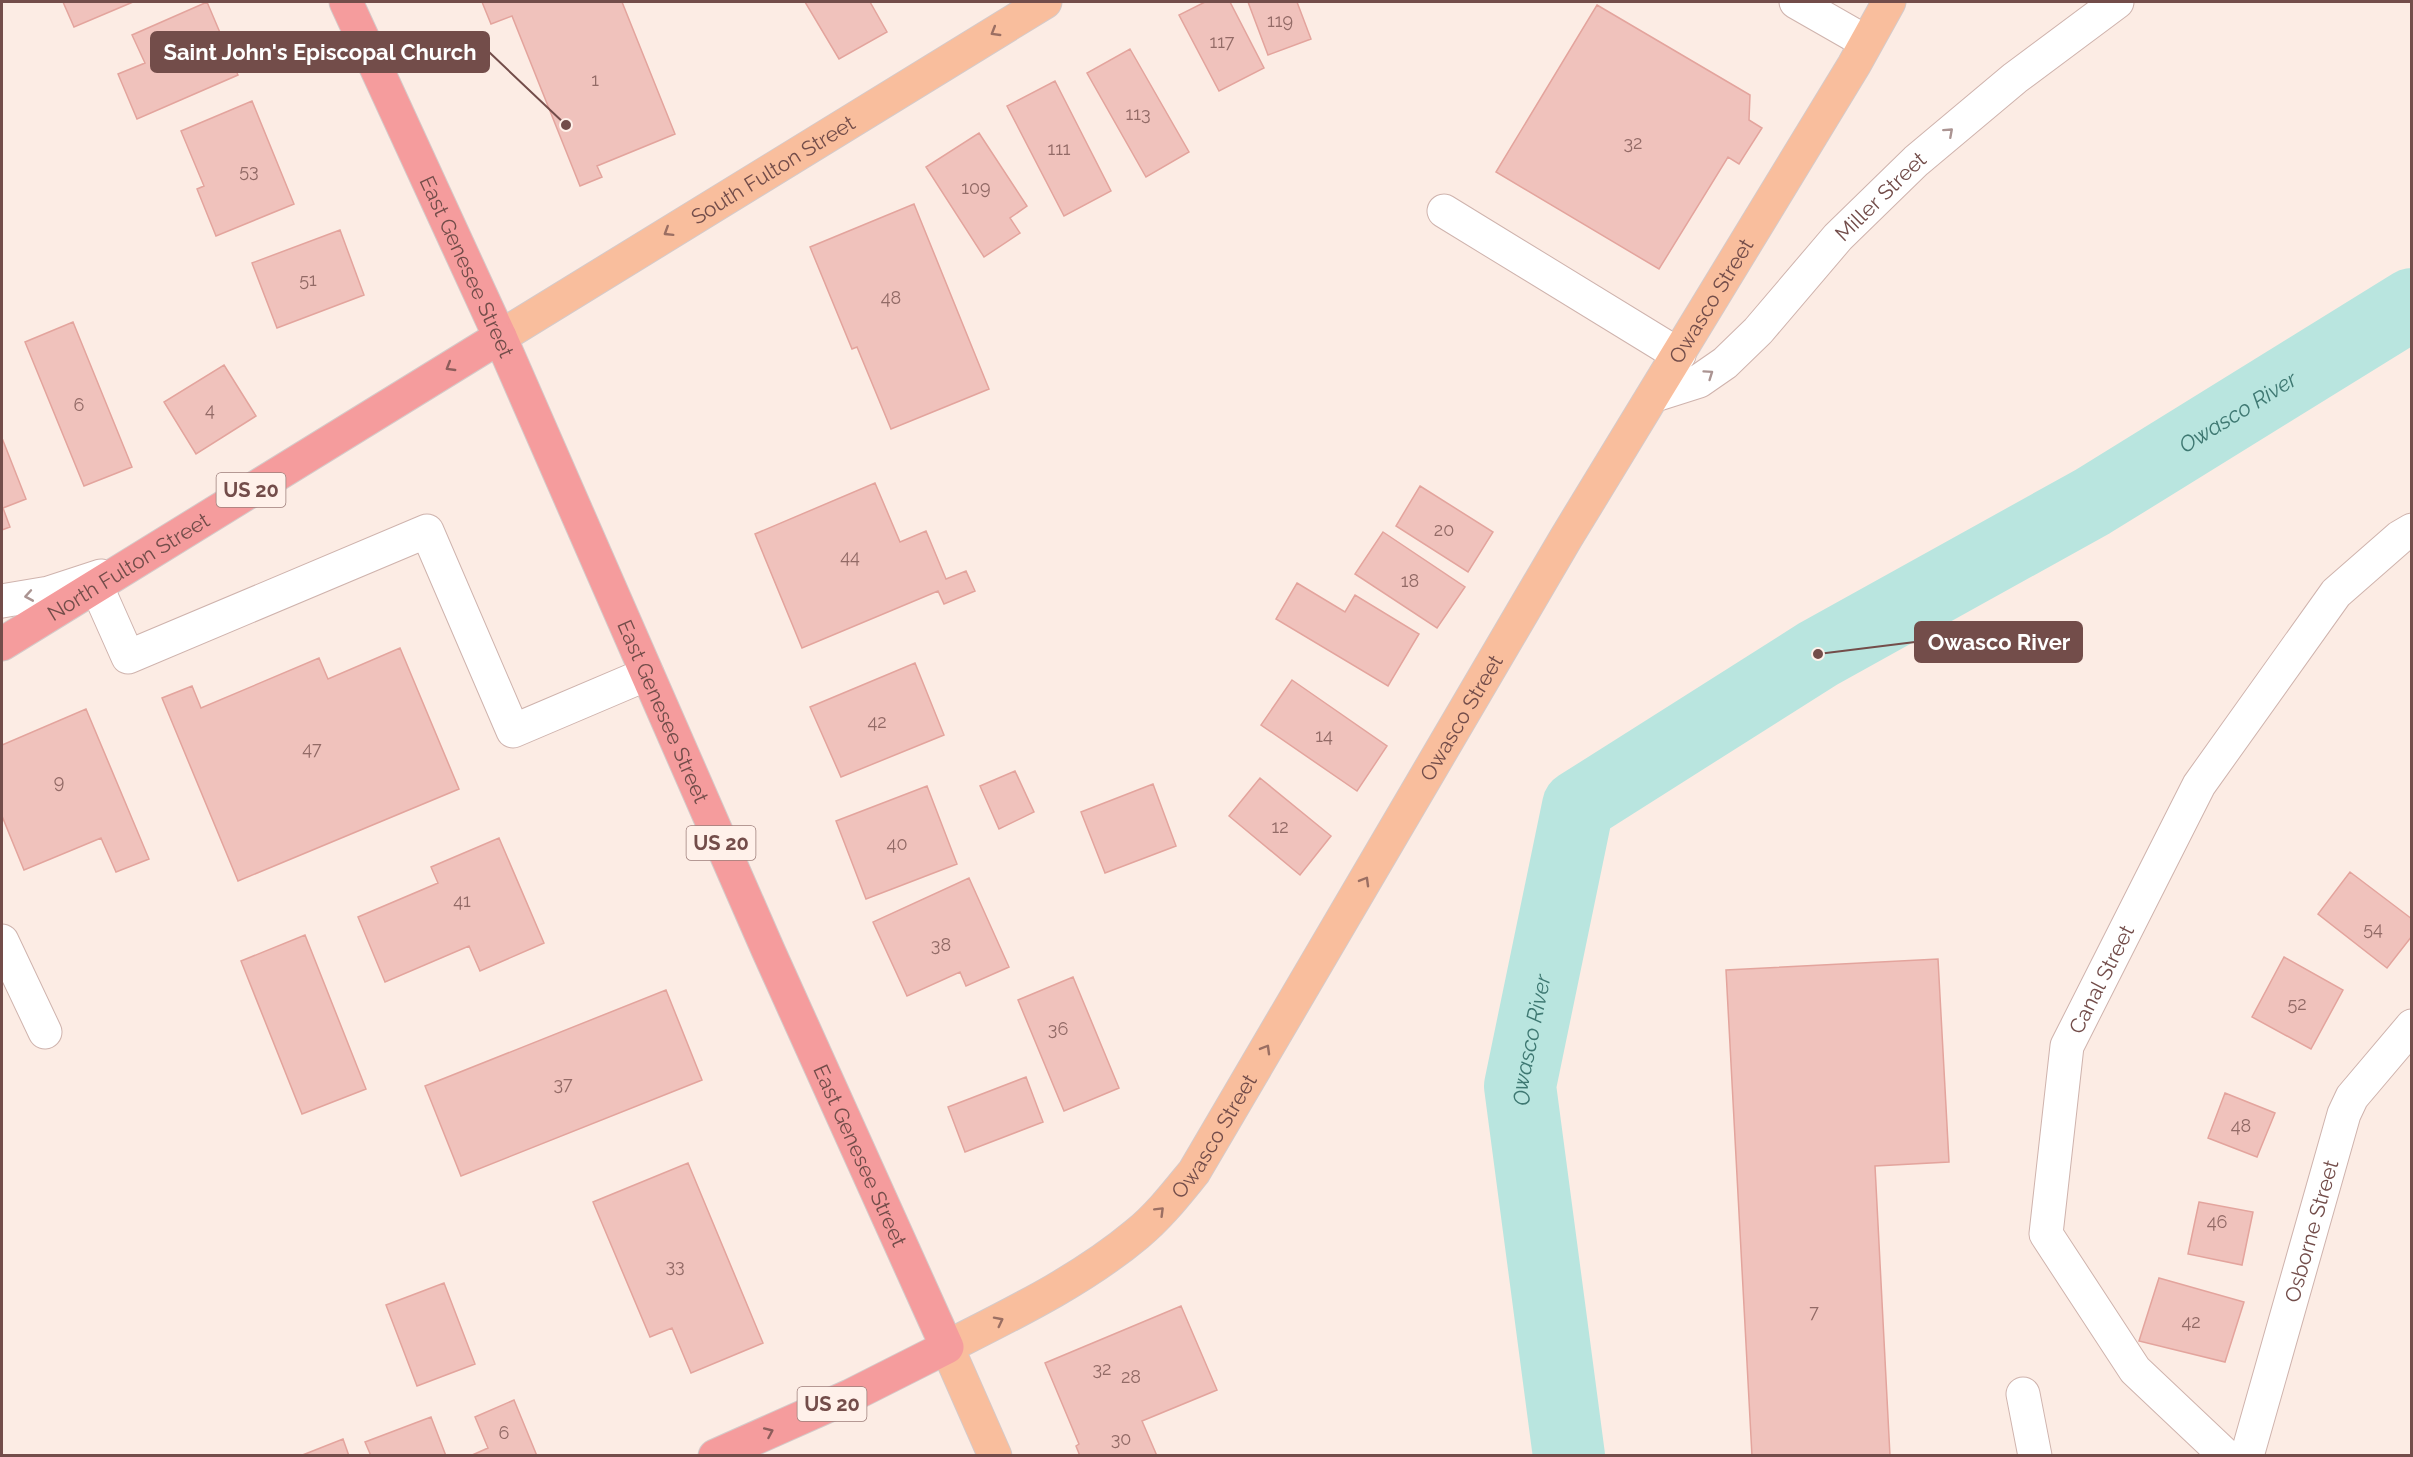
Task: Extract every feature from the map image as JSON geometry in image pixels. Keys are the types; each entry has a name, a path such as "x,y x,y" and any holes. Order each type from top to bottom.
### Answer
{"highway":[{"name":"East Genesee Street","path":"346,2 500,337 647,674 947,1347"},
{"name":"North Fulton Street","path":"2,644 500,337"},
{"name":"US 20","path":"715,1455 850,1396 947,1347"}],"main road":[{"name":"South Fulton Street","path":"500,337 1045,2"},
{"name":"Owasco Street","path":"947,1347 1061,1286 1137,1234 1168,1204 1194,1172 1566,538 1655,395 1889,2"},
{"name":"East Genesee Street","path":"947,1347 994,1455"}],"street":[{"path":"1796,2 1866,42"},
{"name":"Miller Street","path":"1655,395 1700,381 1725,363 1758,331 1838,237 1916,161 2015,78 2117,2"},
{"path":"1444,211 1679,355"},
{"name":"Canal Street","path":"2226,1455 2135,1370 2046,1234 2067,1046 2199,784 2336,593 2400,537 2412,530"},
{"path":"96,585 128,657 426,531 513,731 647,674"},
{"path":"2,601 49,593 125,567"},
{"path":"2,941 45,1032"},
{"name":"Osborne Street","path":"2247,1455 2344,1114 2352,1097 2412,1026"},
{"path":"2023,1394 2035,1455"}],"building":[{"path":"63,2 133,2 74,27"},
{"path":"207,2 238,75 137,119 118,74 145,63 132,35"},
{"path":"482,2 622,2 675,134 597,166 602,177 580,186 512,16 491,24"},
{"path":"805,2 870,2 887,32 839,59"},
{"path":"1205,2 1230,2 1264,68 1219,91 1179,15"},
{"path":"1248,2 1297,2 1311,39 1268,55"},
{"path":"1597,5 1750,95 1749,120 1762,128 1739,164 1728,157 1659,269 1496,172"},
{"path":"1130,49 1189,152 1146,177 1087,73"},
{"path":"1055,81 1111,191 1064,216 1007,106"},
{"path":"252,101 294,204 216,236 197,189 204,186 181,131"},
{"path":"979,133 1027,206 1010,218 1020,233 984,257 926,167"},
{"path":"914,204 989,389 891,429 857,347 852,349 810,247"},
{"path":"340,230 364,295 277,328 252,263"},
{"path":"73,322 132,467 84,486 25,342"},
{"path":"224,365 256,416 196,454 164,402"},
{"path":"2,438 26,499 3,508 10,527 2,530"},
{"path":"875,483 900,542 926,531 946,579 966,571 975,591 944,604 938,591 802,648 755,534"},
{"path":"1420,486 1493,532 1468,572 1396,526"},
{"path":"1383,532 1465,587 1437,628 1355,574"},
{"path":"1297,583 1345,612 1355,595 1419,634 1388,686 1276,619"},
{"path":"400,648 459,789 238,881 162,698 192,686 201,708 319,658 328,679"},
{"path":"915,663 944,735 841,777 810,707"},
{"path":"1292,680 1387,746 1357,791 1261,725"},
{"path":"86,709 149,859 116,872 101,838 24,870 2,816 2,745"},
{"path":"1015,771 1034,812 999,829 980,786"},
{"path":"1260,778 1331,836 1300,875 1229,816"},
{"path":"1153,784 1176,846 1105,873 1081,812"},
{"path":"927,786 957,864 866,899 836,821"},
{"path":"499,838 544,943 480,971 469,946 385,982 358,917 438,883 431,867"},
{"path":"2350,872 2412,919 2412,936 2387,968 2318,914"},
{"path":"969,878 1009,967 966,986 960,972 907,996 873,922"},
{"path":"305,935 366,1089 302,1114 241,961"},
{"path":"2284,957 2343,990 2311,1049 2252,1017"},
{"path":"1938,959 1949,1162 1875,1166 1890,1456 1752,1456 1726,970"},
{"path":"1073,977 1119,1088 1064,1111 1018,1000"},
{"path":"666,990 702,1080 461,1176 425,1086"},
{"path":"1026,1077 1043,1122 965,1152 948,1107"},
{"path":"2225,1093 2275,1113 2257,1157 2208,1138"},
{"path":"688,1163 763,1343 691,1373 672,1328 650,1337 593,1202"},
{"path":"2199,1202 2253,1212 2242,1265 2188,1254"},
{"path":"2159,1278 2244,1302 2225,1362 2139,1341"},
{"path":"444,1283 475,1364 417,1386 386,1305"},
{"path":"1181,1306 1217,1390 1142,1421 1157,1456 1080,1456 1076,1446 1079,1444 1045,1363"},
{"path":"514,1400 537,1456 470,1456 488,1448 475,1417"},
{"path":"431,1417 446,1456 371,1456 365,1442"},
{"path":"343,1439 349,1456 300,1456"}],"waterway":[{"name":"Owasco River","path":"1569,1456 1520,1086 1578,806 1818,654 2092,502 2412,304"}],"place":[{"name":"Saint John's Episcopal Church","path":"566,125"},
{"name":"Owasco River","path":"1818,654"}]}
